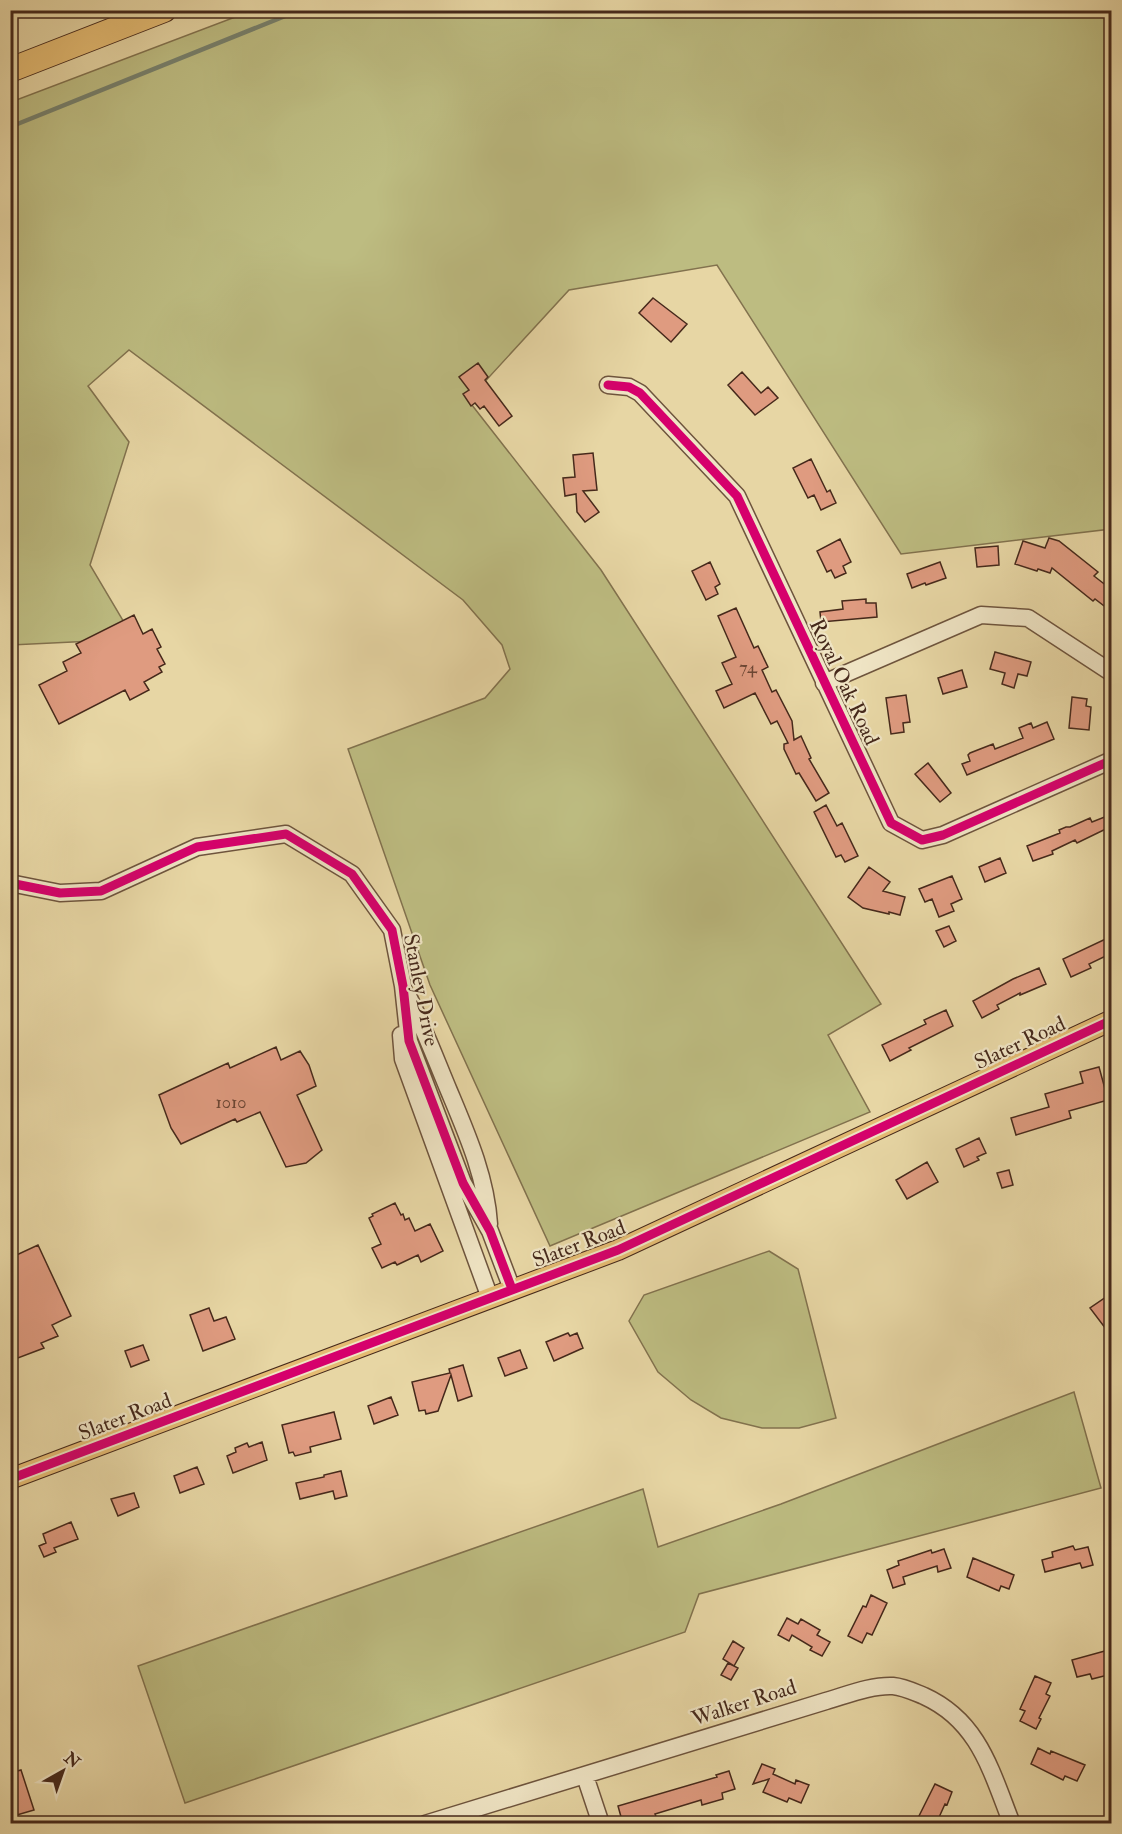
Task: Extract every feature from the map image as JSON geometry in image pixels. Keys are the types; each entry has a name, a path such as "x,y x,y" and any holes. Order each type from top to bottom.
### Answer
{"highway":[{"path":"10,70 164,10"}],"main road":[{"name":"Slater Road","path":"10,1479 618,1250 1112,1020"}],"street":[{"name":"Royal Oak Road","path":"608,386 629,387 640,393 737,496 891,824 922,840 943,835 1112,760"},
{"path":"824,683 981,615 1028,618 1112,674"},
{"name":"Stanley Drive","path":"14,887 60,893 101,891 197,847 286,834 352,874 392,930 403,986 409,1041 463,1183 490,1231 512,1289"},
{"name":"Stanley Drive","path":"403,986 399,1021 403,1059 490,1298"},
{"name":"Walker Road","path":"425,1824 826,1701 879,1687 894,1686 911,1690 945,1706 969,1730 981,1748 1012,1824"},
{"path":"585,1776 601,1824"}],"shaded area":[{"path":"251,11 1111,11 1111,529 901,554 717,265 569,290 468,400 601,570 881,1004 828,1035 870,1112 550,1246 430,985 348,749 485,698 510,669 502,645 463,600 129,350 88,386 129,442 90,565 134,639 11,645 11,102"},
{"path":"769,1251 798,1269 836,1418 799,1428 762,1428 721,1418 691,1400 658,1372 629,1321 644,1295"},
{"path":"1074,1392 1101,1488 699,1594 685,1632 185,1803 138,1666 643,1489 658,1547 781,1504"}],"building":[{"path":"653,298 687,324 671,342 639,313"},
{"path":"478,363 488,377 485,380 512,416 499,426 484,406 480,409 475,403 471,406 463,394 469,390 459,377"},
{"path":"742,372 761,393 768,387 778,398 755,415 728,385"},
{"path":"593,453 597,490 583,491 599,512 585,522 577,512 576,494 565,496 563,478 575,477 573,455"},
{"path":"811,459 827,492 830,490 836,503 821,510 814,495 808,498 793,468"},
{"path":"1049,538 1059,541 1098,572 1094,576 1112,590 1112,612 1095,599 1093,601 1052,568 1050,573 1015,564 1023,541 1045,548"},
{"path":"840,539 851,562 843,566 846,573 835,578 831,570 827,572 817,551"},
{"path":"998,546 999,565 977,567 975,548"},
{"path":"710,562 720,584 715,587 718,594 706,600 692,571"},
{"path":"940,562 946,578 912,588 907,574"},
{"path":"866,599 866,603 876,603 877,617 821,622 820,612 843,609 842,601"},
{"path":"736,608 754,648 758,646 768,667 762,670 772,692 776,690 792,721 794,740 801,736 811,758 809,759 829,793 816,801 799,773 796,774 784,749 784,744 788,743 777,721 771,724 755,693 724,708 716,691 732,684 722,663 736,657 718,616"},
{"path":"134,615 143,634 152,629 161,647 157,649 165,664 159,667 162,672 144,682 149,690 130,700 125,690 59,724 39,685 67,671 63,662 81,653 76,644"},
{"path":"995,652 1031,662 1027,676 1018,674 1014,688 1002,684 1005,673 990,669"},
{"path":"962,670 967,687 943,694 938,678"},
{"path":"906,695 910,722 903,723 904,732 891,734 886,698"},
{"path":"1072,697 1087,699 1086,706 1091,707 1089,730 1069,728"},
{"path":"1047,722 1054,739 967,775 962,764 970,761 968,755 970,753 993,744 995,749 1023,738 1019,728 1031,723 1033,728"},
{"path":"928,763 951,793 940,802 915,774"},
{"path":"826,805 837,826 842,823 858,856 845,862 841,855 836,857 814,812"},
{"path":"1112,814 1112,826 1077,843 1075,840 1052,851 1053,854 1033,861 1027,846 1060,833 1059,830 1066,827 1090,818 1092,822"},
{"path":"1000,858 1006,873 985,882 979,867"},
{"path":"869,867 890,882 883,891 905,897 900,915 863,908 848,897"},
{"path":"952,876 962,899 951,904 954,911 939,917 932,899 925,902 919,889"},
{"path":"949,926 956,941 944,947 936,931"},
{"path":"1112,936 1112,953 1089,964 1091,968 1071,977 1063,959"},
{"path":"1039,968 1046,984 1020,995 1020,993 997,1005 999,1009 982,1018 973,1001"},
{"path":"946,1010 953,1026 909,1048 911,1050 890,1061 882,1045 926,1024 924,1020"},
{"path":"276,1047 281,1060 300,1051 309,1065 316,1086 297,1095 322,1150 306,1163 286,1167 260,1112 237,1122 235,1119 181,1144 171,1128 159,1095 228,1063 230,1068"},
{"path":"1099,1067 1108,1100 1069,1111 1071,1118 1016,1135 1011,1118 1049,1107 1045,1094 1083,1083 1080,1072"},
{"path":"979,1138 986,1153 977,1157 979,1160 964,1167 956,1149"},
{"path":"927,1162 938,1182 907,1199 896,1180"},
{"path":"1009,1170 1013,1185 1002,1188 997,1173"},
{"path":"395,1203 405,1220 409,1218 415,1231 430,1224 443,1251 421,1262 418,1255 397,1265 395,1262 382,1268 372,1248 381,1244 369,1218 373,1216 372,1214"},
{"path":"38,1245 71,1316 52,1325 58,1336 41,1343 44,1348 10,1361 10,1258"},
{"path":"1112,1293 1112,1337 1090,1308"},
{"path":"209,1308 214,1321 226,1317 235,1339 203,1351 190,1315"},
{"path":"568,1333 570,1336 577,1333 583,1348 554,1361 546,1342"},
{"path":"143,1345 149,1360 131,1367 125,1351"},
{"path":"520,1350 527,1368 505,1376 498,1358"},
{"path":"463,1365 472,1396 458,1401 451,1375 438,1411 426,1414 425,1410 419,1411 412,1382 450,1373 449,1369"},
{"path":"391,1397 398,1415 374,1424 368,1406"},
{"path":"334,1412 341,1439 310,1447 311,1452 295,1456 293,1452 289,1453 282,1425"},
{"path":"262,1442 267,1460 233,1473 227,1456 236,1452 235,1448 247,1443 249,1447"},
{"path":"197,1467 204,1484 180,1493 174,1476"},
{"path":"341,1471 347,1496 335,1499 333,1491 300,1499 296,1483"},
{"path":"134,1493 139,1507 118,1516 111,1499"},
{"path":"71,1522 78,1539 54,1548 56,1552 44,1557 39,1546 46,1543 43,1534"},
{"path":"1073,1546 1075,1550 1088,1547 1093,1565 1082,1568 1080,1563 1045,1572 1042,1560 1053,1557 1052,1552"},
{"path":"944,1549 951,1568 938,1572 937,1566 903,1577 905,1584 893,1588 887,1570 899,1565 898,1561 931,1550 932,1553"},
{"path":"973,1558 1014,1575 1009,1589 1001,1586 999,1591 967,1577"},
{"path":"871,1595 887,1603 872,1635 867,1633 862,1643 848,1636"},
{"path":"787,1618 798,1624 801,1619 820,1630 817,1635 830,1642 822,1656 810,1650 812,1647 792,1635 789,1641 778,1635"},
{"path":"733,1641 744,1648 734,1666 723,1659"},
{"path":"1112,1649 1112,1674 1092,1679 1090,1674 1077,1677 1072,1660"},
{"path":"728,1663 738,1668 731,1680 721,1675"},
{"path":"1035,1676 1051,1683 1046,1694 1050,1696 1036,1729 1020,1721 1025,1711 1020,1709"},
{"path":"1038,1748 1085,1765 1077,1781 1065,1776 1063,1780 1031,1764"},
{"path":"762,1764 775,1769 773,1774 795,1784 796,1780 809,1785 801,1803 789,1798 787,1802 763,1792 769,1779 753,1784"},
{"path":"21,1770 34,1810 10,1817 10,1773"},
{"path":"729,1771 735,1789 722,1793 723,1799 702,1805 701,1800 655,1814 657,1819 641,1824 636,1824 636,1820 623,1824 618,1806 717,1777 716,1775"},
{"path":"935,1784 952,1792 947,1805 945,1804 936,1824 915,1824"}],"waterway":[{"path":"10,127 300,10"}],"cycle path":[{"path":"608,385 629,387 640,393 737,496 891,823 922,840 943,835 1112,760"},
{"path":"10,883 60,893 101,891 197,847 286,834 352,874 392,930 403,986 409,1041 463,1183 490,1231 512,1289"},
{"path":"10,1479 618,1250 1112,1020"}]}
